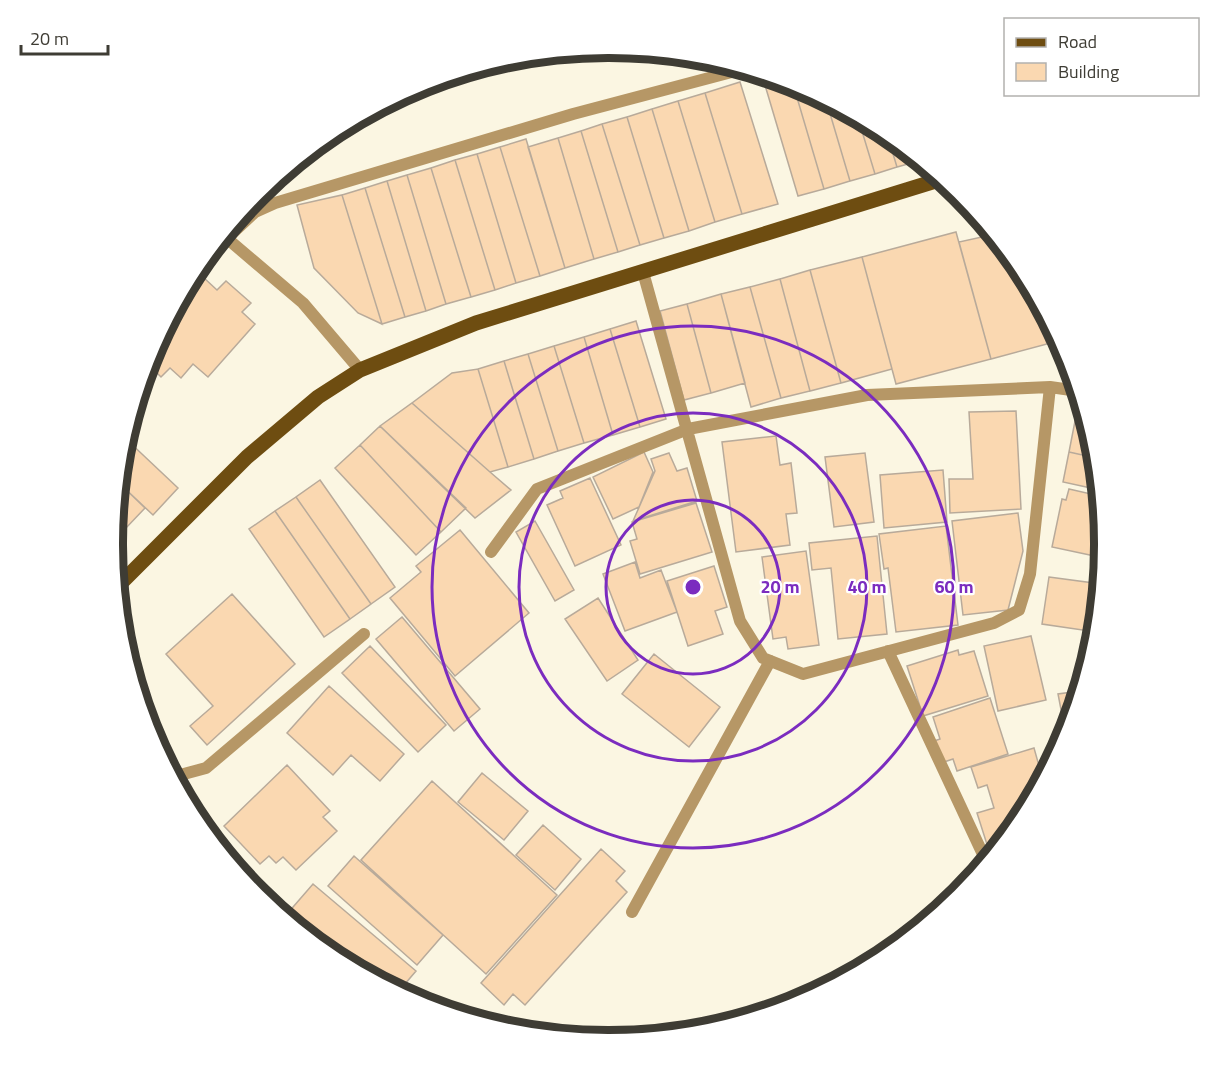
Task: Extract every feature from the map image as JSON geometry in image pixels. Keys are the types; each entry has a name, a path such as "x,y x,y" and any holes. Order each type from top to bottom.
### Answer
{"main road":[{"path":"124,580 247,457 318,397 360,370 476,323 931,181"}],"street":[{"path":"252,214 275,203 573,114 727,73"},
{"path":"230,241 303,303 360,370"},
{"path":"642,272 688,429 740,621 763,658 803,674 994,622 1019,610 1030,574 1050,387"},
{"path":"491,552 537,489 688,429 867,395 1050,387 1070,390"},
{"path":"181,775 206,768 364,634"},
{"path":"888,651 983,854"},
{"path":"632,912 770,661"}],"building":[{"path":"740,82 778,204 742,214 705,93"},
{"path":"765,84 797,96 824,189 798,196"},
{"path":"705,93 742,214 715,222 678,101"},
{"path":"797,96 830,112 850,181 824,189"},
{"path":"678,101 715,222 689,231 652,109"},
{"path":"652,109 689,231 664,238 627,117"},
{"path":"830,112 862,130 875,174 850,181"},
{"path":"627,117 664,238 640,245 602,124"},
{"path":"602,124 640,245 618,252 581,131"},
{"path":"862,130 892,150 897,167 875,174"},
{"path":"581,131 618,252 594,259 558,138"},
{"path":"558,138 594,259 565,268 528,147"},
{"path":"526,139 565,268 540,276 500,147"},
{"path":"500,147 540,276 516,283 477,154"},
{"path":"892,150 910,164 897,167"},
{"path":"477,154 516,283 495,290 455,160"},
{"path":"455,160 495,290 471,297 431,168"},
{"path":"431,168 471,297 446,304 407,175"},
{"path":"407,175 446,304 426,311 387,181"},
{"path":"387,181 426,311 405,317 365,188"},
{"path":"365,188 405,317 382,324 342,195"},
{"path":"342,195 382,324 358,313 314,268 297,205"},
{"path":"956,232 991,359 896,384 862,257"},
{"path":"981,232 1013,274 1042,326 1047,344 991,359 959,242 982,237"},
{"path":"862,257 892,369 841,383 810,270"},
{"path":"810,270 841,383 810,391 780,279"},
{"path":"203,277 217,290 226,281 251,303 242,312 255,324 208,377 193,364 181,378 170,368 161,377 155,371 159,359 170,342 168,340 173,330"},
{"path":"780,279 810,391 781,398 750,287"},
{"path":"750,287 781,398 751,407 721,294"},
{"path":"721,294 745,383 711,393 687,304"},
{"path":"687,304 711,393 684,400 660,311"},
{"path":"636,321 666,419 640,427 610,329"},
{"path":"610,329 640,427 613,435 584,337"},
{"path":"584,337 613,435 584,443 554,346"},
{"path":"554,346 584,443 558,451 528,354"},
{"path":"528,354 558,451 534,459 504,361"},
{"path":"504,361 534,459 508,467 478,369"},
{"path":"478,369 508,467 490,472 412,403 452,373"},
{"path":"412,403 511,490 475,518 380,426"},
{"path":"1016,411 1021,509 950,513 949,479 973,479 969,412"},
{"path":"1076,416 1077,416 1086,456 1069,452"},
{"path":"380,426 466,508 441,532 360,445"},
{"path":"776,436 780,465 791,463 797,513 786,514 790,545 736,552 722,442"},
{"path":"360,445 441,532 416,555 335,468"},
{"path":"133,446 178,488 153,515 126,490"},
{"path":"644,452 653,472 639,507 613,519 593,477"},
{"path":"1069,452 1086,456 1091,488 1063,482"},
{"path":"669,453 677,471 687,468 697,501 633,521 655,471 651,459"},
{"path":"865,453 874,522 834,527 825,457"},
{"path":"943,470 947,522 884,528 880,475"},
{"path":"590,478 621,545 575,566 547,505 563,498 560,491"},
{"path":"320,480 395,587 371,604 296,497"},
{"path":"1069,489 1091,494 1094,556 1052,547 1062,499 1066,500"},
{"path":"126,490 145,508 126,528 124,526"},
{"path":"296,497 371,604 350,619 275,511"},
{"path":"696,503 712,552 640,574 630,541 637,539 632,522"},
{"path":"275,511 350,619 324,637 249,529"},
{"path":"1018,513 1023,551 1008,610 963,615 952,521"},
{"path":"535,521 574,590 555,601 516,532"},
{"path":"946,526 958,625 896,632 888,568 884,569 879,534"},
{"path":"460,530 529,613 455,676 390,598 421,572 416,566"},
{"path":"877,536 887,634 838,639 831,568 812,570 809,543"},
{"path":"806,551 819,645 788,649 786,637 773,639 762,557"},
{"path":"635,562 640,578 661,570 677,612 625,631 603,574"},
{"path":"714,566 727,607 715,611 723,634 688,646 667,581"},
{"path":"1049,577 1092,583 1086,631 1042,624"},
{"path":"232,594 295,664 207,745 190,726 213,706 166,654"},
{"path":"598,598 638,660 607,681 565,619"},
{"path":"402,617 480,709 454,731 376,639"},
{"path":"1031,636 1046,700 998,711 984,646"},
{"path":"370,646 446,725 418,752 342,673"},
{"path":"958,650 959,655 974,651 988,696 923,716 907,666"},
{"path":"654,654 720,707 689,747 622,694"},
{"path":"329,686 404,754 380,781 351,755 333,775 287,733"},
{"path":"1072,692 1063,718 1058,694"},
{"path":"990,698 1008,754 957,771 953,759 941,763 934,741 940,739 933,717"},
{"path":"1034,748 1040,768 1013,815 988,848 977,813 994,808 987,785 978,788 971,767"},
{"path":"287,765 330,811 323,817 337,831 296,870 283,857 276,863 269,856 260,864 224,826"},
{"path":"482,773 528,811 504,840 458,802"},
{"path":"432,781 557,895 486,974 361,860"},
{"path":"543,825 581,859 555,890 516,855"},
{"path":"601,849 625,871 616,881 627,892 525,1005 513,994 504,1005 481,983"},
{"path":"354,856 443,935 417,965 328,886"},
{"path":"313,884 416,971 404,985 338,949 289,911"}]}
